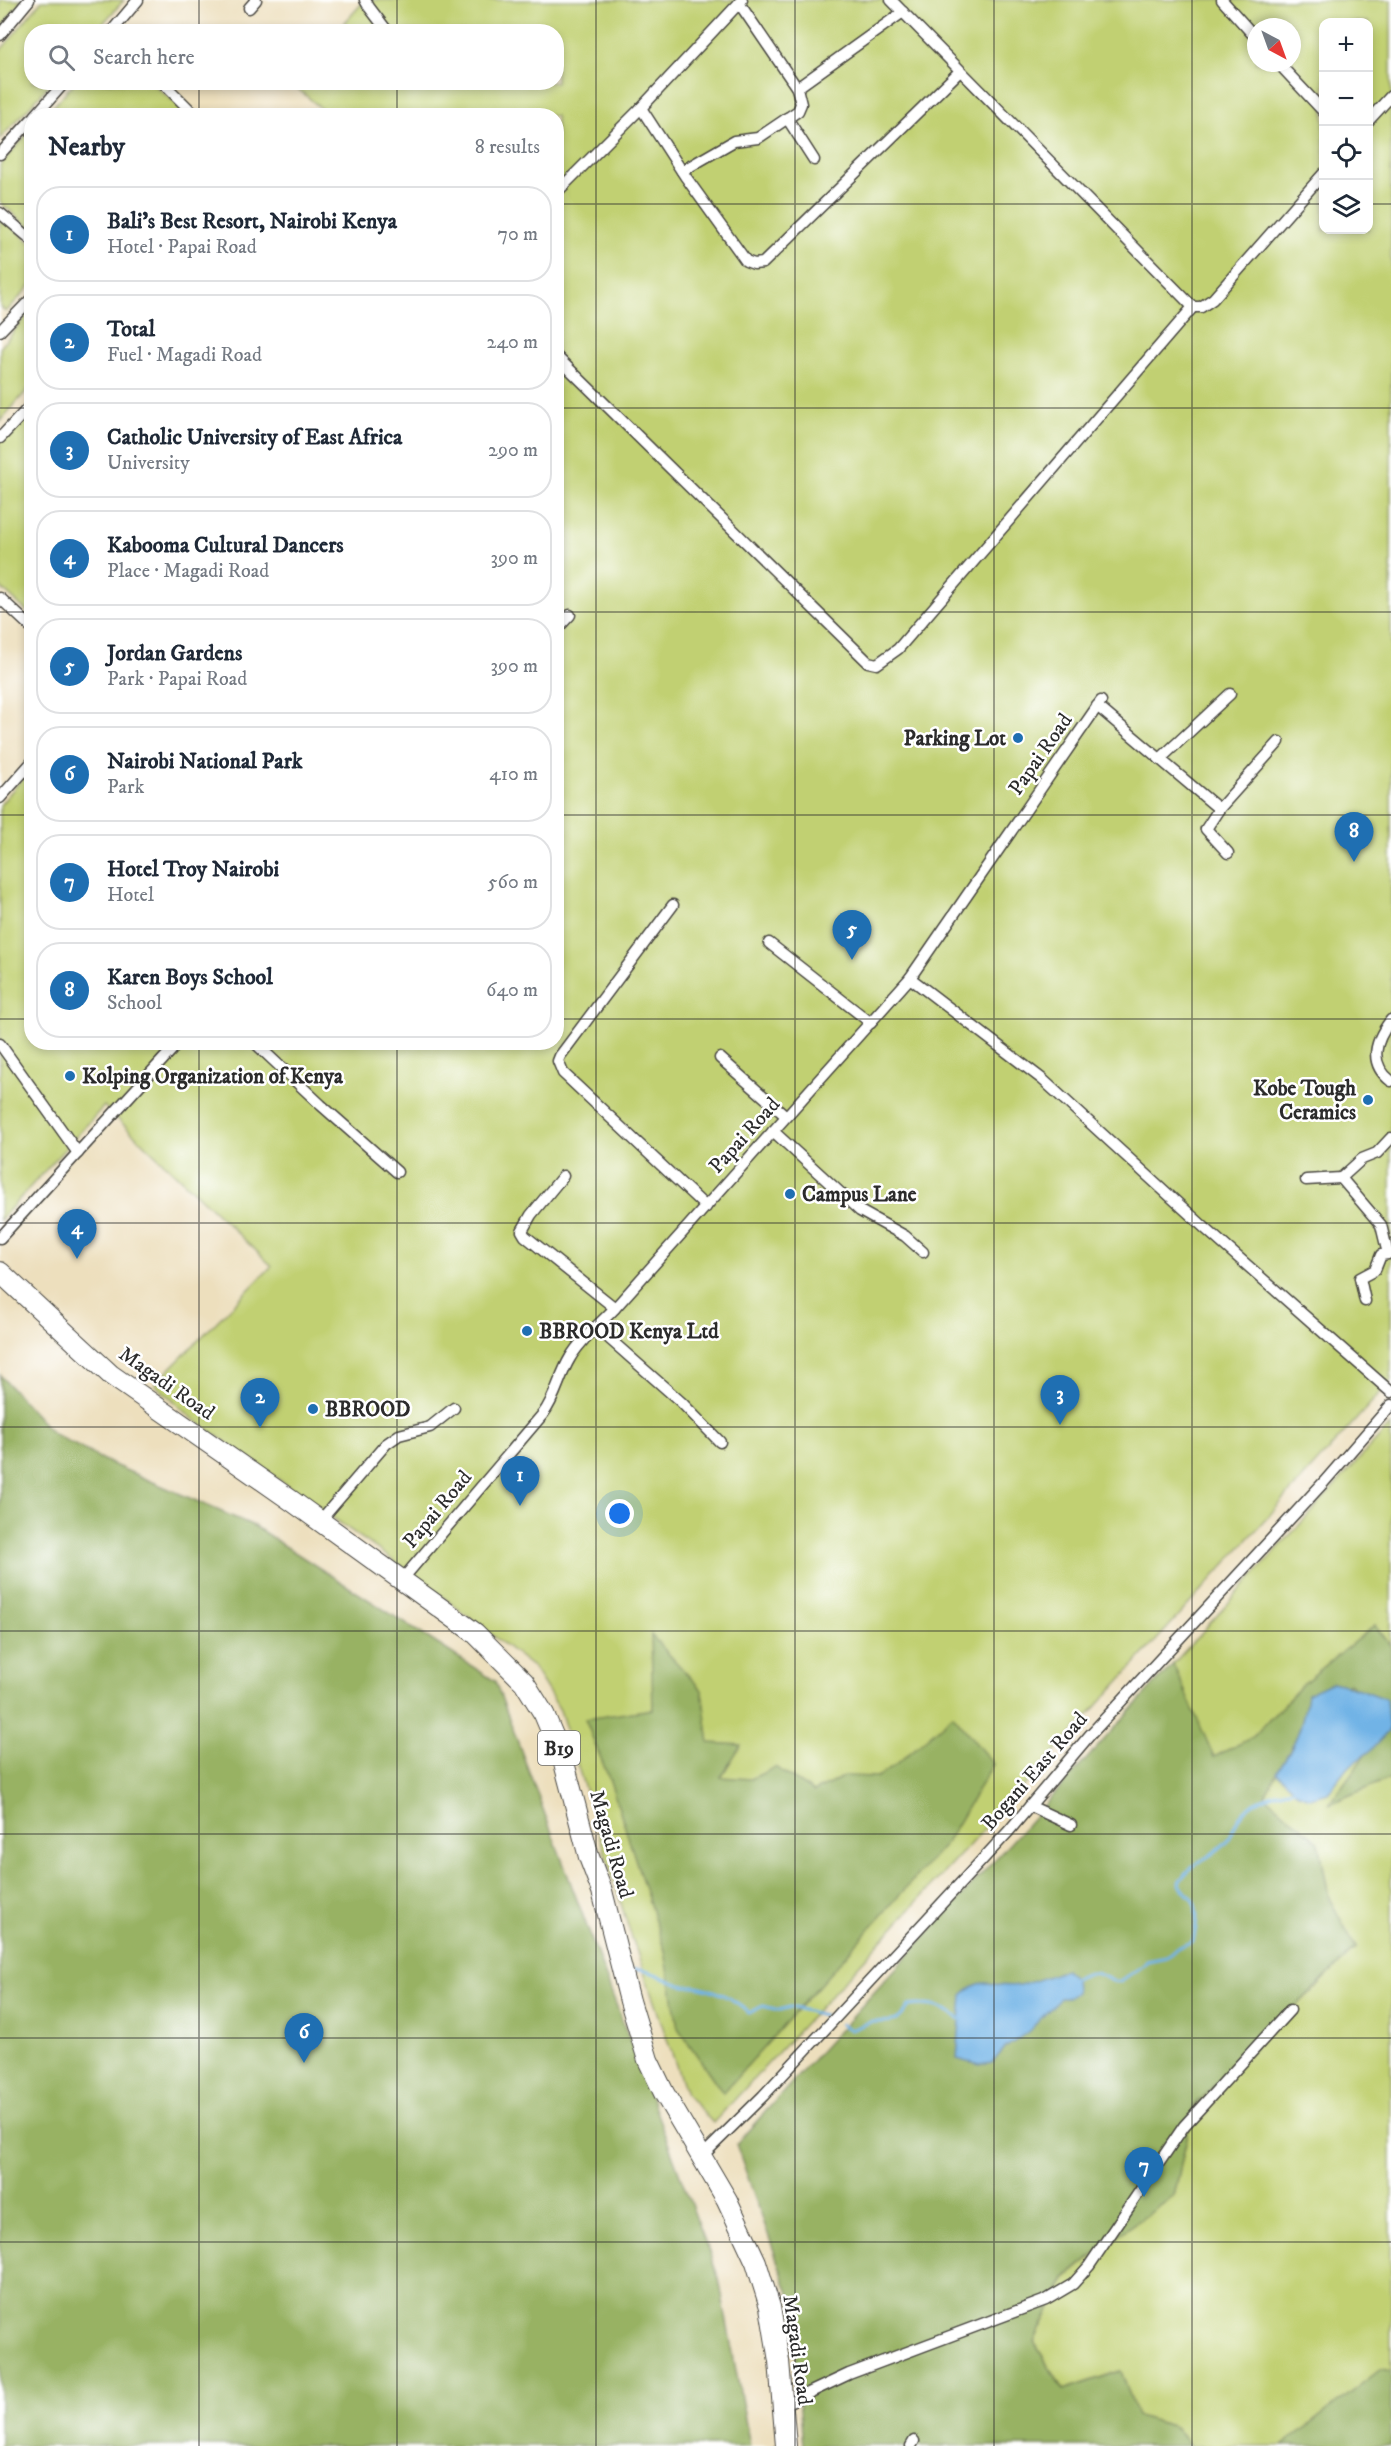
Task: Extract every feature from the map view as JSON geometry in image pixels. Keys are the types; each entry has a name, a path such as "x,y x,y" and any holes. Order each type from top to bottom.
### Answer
{"highway":[{"name":"Magadi Road","path":"0,1272 111,1375 475,1633 524,1682 544,1714 563,1760 602,1891 630,2001 648,2060 657,2081 742,2229 764,2284 770,2307 786,2446"}],"street":[{"path":"0,34 29,0"},
{"path":"118,24 138,0"},
{"path":"366,0 382,24"},
{"path":"891,0 1193,307 1201,307 1214,299 1319,177"},
{"path":"1222,0 1247,28"},
{"path":"564,186 641,108 740,1 797,88 801,104 798,111 758,138 734,141 682,171"},
{"path":"797,88 903,12"},
{"path":"641,108 682,171 746,261 754,264 763,263 960,71"},
{"path":"1286,72 1319,108"},
{"path":"42,108 58,90"},
{"path":"170,90 188,108"},
{"path":"1373,116 1391,96"},
{"path":"787,118 814,160"},
{"path":"0,154 24,128"},
{"path":"0,213 24,233"},
{"path":"2,324 24,305"},
{"path":"564,364 868,662 877,664 898,649 1193,307"},
{"path":"0,438 24,412"},
{"path":"0,598 24,620"},
{"path":"564,621 570,615"},
{"path":"1219,809 1160,759 1230,694"},
{"name":"Papai Road","path":"400,1581 543,1414 549,1406 571,1356 910,978 1099,703 1160,759"},
{"path":"1228,853 1206,829 1219,809 1280,742"},
{"path":"0,798 24,771"},
{"path":"673,905 558,1061 563,1073 706,1207"},
{"path":"769,943 871,1023"},
{"path":"910,978 1042,1079 1206,1230 1391,1392"},
{"path":"1391,1020 1379,1039 1376,1063 1383,1075 1391,1081"},
{"path":"0,1044 78,1153"},
{"path":"0,1238 172,1050"},
{"path":"263,1050 397,1172"},
{"path":"720,1058 786,1116"},
{"path":"772,1131 860,1211 905,1236 923,1252"},
{"path":"1306,1180 1341,1178 1362,1159 1377,1153 1391,1138"},
{"path":"563,1176 531,1215 522,1230 525,1236 615,1308"},
{"path":"1341,1178 1381,1225 1386,1240 1388,1254 1381,1255 1375,1270 1360,1278 1365,1301"},
{"path":"596,1327 681,1402 720,1442"},
{"name":"Bogani East Road","path":"701,2157 763,2096 1030,1806 1089,1736 1324,1482 1391,1405"},
{"path":"320,1521 386,1444 399,1435 430,1427 454,1408"},
{"path":"1030,1806 1071,1825"},
{"path":"783,2405 849,2374 1046,2300 1073,2284 1122,2219 1184,2127 1290,2010"}],"green space":[{"path":"0,0 22,0 0,29"},
{"path":"42,0 124,0 102,24 24,24 24,90 45,90 28,108 24,108 24,113 0,139 0,51"},
{"path":"365,0 1391,0 1391,1381 1058,1749 713,2123 686,2094 629,1929 560,1710 533,1667 425,1583 192,1418 155,1384 272,1266 104,1106 0,1220 0,805 24,776 24,1050 564,1050 564,108 321,108 299,90 564,90 564,24 343,24"},
{"path":"68,90 160,90 181,108 52,108"},
{"path":"24,138 24,223 0,202 0,165"},
{"path":"0,216 24,237 24,293 6,312 0,307"},
{"path":"24,319 24,394 0,421 0,348"},
{"path":"24,414 24,609 0,587 0,440"},
{"path":"0,1375 52,1433 107,1462 254,1526 495,1681 719,2279 750,2446 0,2446"},
{"path":"1391,1424 1391,1646 1375,1625 1304,1683 1253,1737 1213,1758 1173,1664"},
{"path":"1375,1625 1391,1646 1391,1778 1329,1804 1371,1747 1386,1711 1349,1683 1302,1728 1265,1795 1319,1843 1329,1898 1356,1948 1194,2105 1174,2196 1110,2241 1065,2278 1034,2342 1063,2390 1121,2371 1137,2416 1175,2427 1190,2446 803,2446 791,2299 736,2144 1173,1664 1214,1757 1253,1737 1304,1683"},
{"path":"651,1635 702,1690 709,1743 741,1745 721,1777 751,1779 775,1767 814,1792 845,1776 877,1777 892,1768 953,1715 993,1764 946,1843 723,2093 678,2028 665,1951 610,1781 585,1719 653,1709"},
{"path":"1349,1683 1387,1711 1371,1747 1330,1803 1391,1778 1391,2371 1381,2369 1282,2446 1190,2446 1175,2427 1137,2416 1120,2371 1063,2390 1034,2342 1065,2279 1110,2241 1174,2196 1194,2106 1356,1948 1329,1898 1319,1843 1264,1795 1302,1728"},
{"path":"1381,2369 1391,2371 1391,2446 1282,2446"}],"water":[{"path":"1333,1682 1386,1699 1389,1731 1370,1751 1347,1768 1328,1793 1309,1798 1297,1793 1277,1772 1297,1735 1307,1694"},
{"path":"1065,1970 1075,1979 1076,1992 1068,1998 1060,1998 1029,2031 1004,2049 992,2063 980,2065 957,2059 962,1995 970,1988 984,1983 1020,1985"}],"waterway":[{"path":"1075,1979 1092,1973 1120,1981 1147,1961 1167,1957 1177,1948 1193,1941 1196,1907 1179,1882 1184,1875 1228,1840 1238,1819 1255,1802 1278,1792 1294,1789"},
{"path":"633,1970 647,1971 679,1984 710,1990 732,2000 749,2013 763,2006 779,2010 790,2007 824,2015"},
{"path":"840,2024 851,2030 871,2022 890,2022 898,2019 909,2006 916,2005 942,2008 960,2019"}],"place":[{"name":"Parking Lot","path":"1018,738"},
{"name":"Karen Boys School","path":"1354,862"},
{"name":"Jordan Gardens","path":"852,960"},
{"name":"Kolping Organization of Kenya","path":"70,1076"},
{"name":"Kobe Tough Ceramics","path":"1368,1100"},
{"name":"Campus Lane","path":"790,1194"},
{"name":"Kabooma Cultural Dancers","path":"77,1259"},
{"name":"BBROOD Kenya Ltd","path":"527,1331"},
{"name":"BBROOD","path":"313,1409"},
{"name":"Catholic University of East Africa","path":"1060,1425"},
{"name":"Total","path":"260,1428"},
{"name":"Bali's Best Resort, Nairobi Kenya","path":"520,1506"},
{"name":"Nairobi National Park","path":"304,2063"},
{"name":"Hotel Troy Nairobi","path":"1144,2197"}]}
